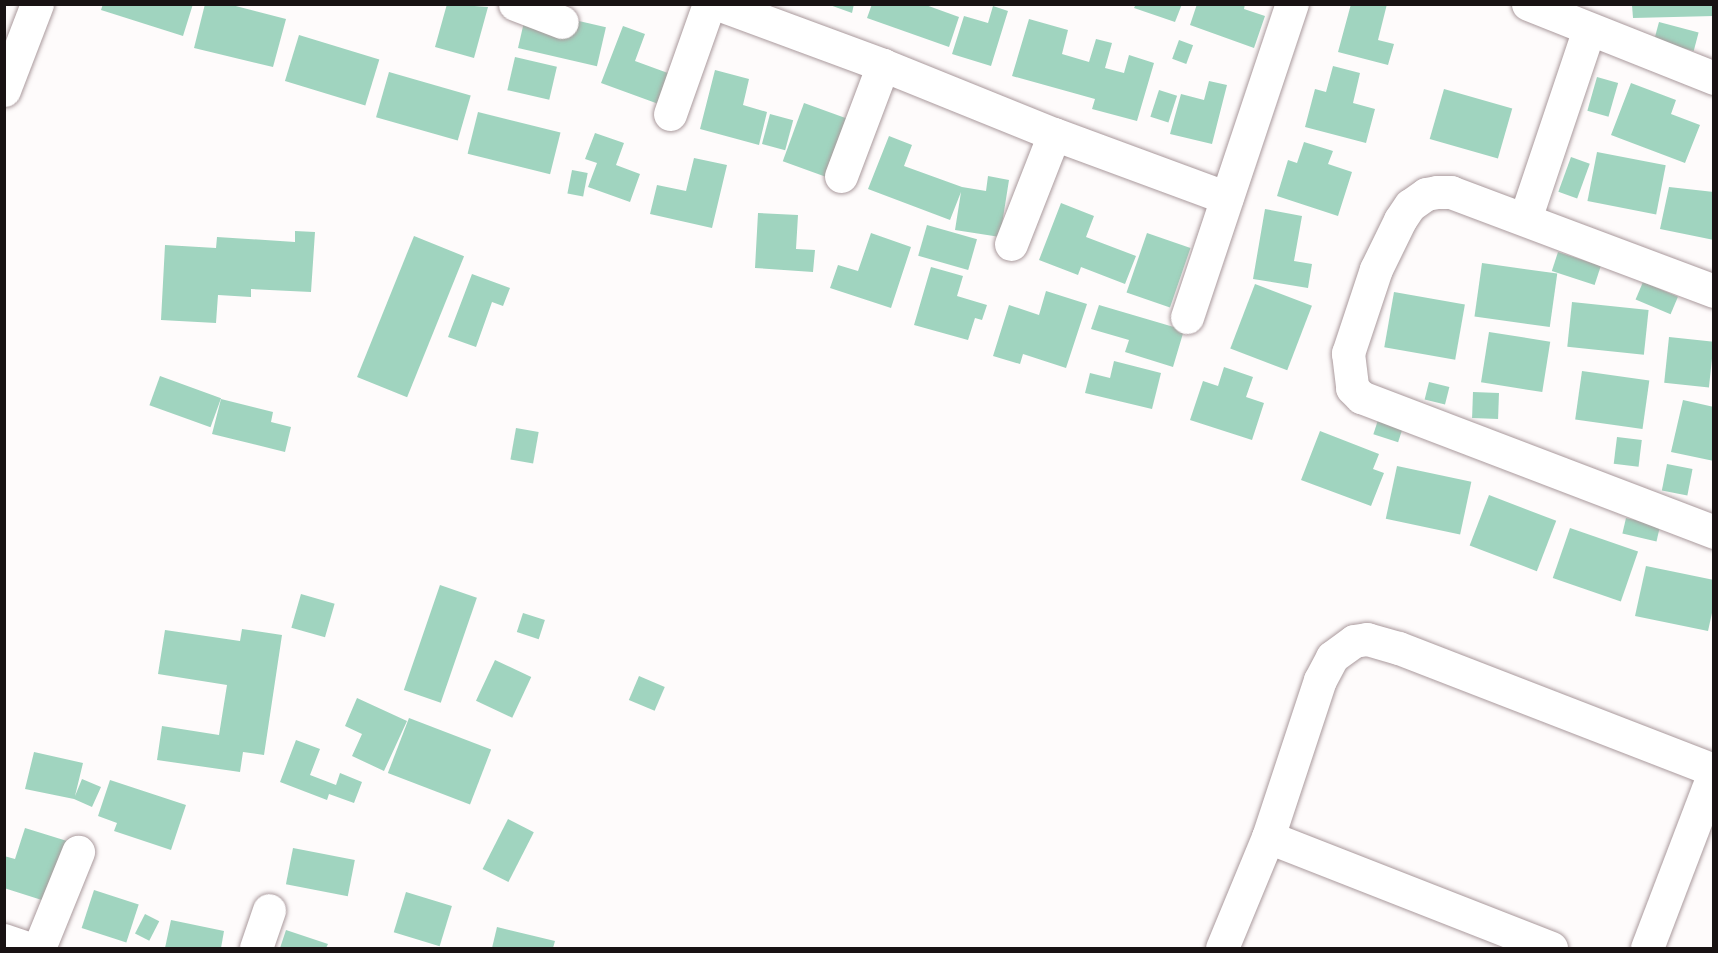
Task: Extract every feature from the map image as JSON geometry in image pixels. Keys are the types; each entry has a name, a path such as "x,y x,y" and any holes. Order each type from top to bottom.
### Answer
{"street":[{"path":"4,90 38,4"},
{"path":"515,4 562,22"},
{"path":"670,114 708,4"},
{"path":"718,4 883,65 1054,134 1227,198"},
{"path":"1187,317 1292,4"},
{"path":"1528,4 1572,17 1713,78"},
{"path":"1526,219 1572,17"},
{"path":"841,176 883,65"},
{"path":"1011,244 1054,134"},
{"path":"1713,291 1451,192 1426,194 1410,205 1376,269 1348,353 1352,387 1361,397 1713,532"},
{"path":"1221,948 1268,837 1325,667 1342,648 1353,642 1367,639 1399,648 1713,771 1647,948"},
{"path":"1268,837 1551,948"},
{"path":"39,948 78,852"},
{"path":"256,948 269,910"},
{"path":"4,940 27,948"}],"building":[{"path":"103,4 193,4 183,36 101,10"},
{"path":"205,4 228,4 286,19 273,67 194,48"},
{"path":"447,4 488,7 474,58 435,47"},
{"path":"827,4 854,4 852,13"},
{"path":"872,4 923,4 959,17 949,47 867,18"},
{"path":"1136,4 1182,4 1175,22 1134,8"},
{"path":"1197,4 1245,4 1244,9 1265,16 1254,48 1190,25"},
{"path":"1351,4 1387,4 1378,40 1394,44 1388,65 1338,52"},
{"path":"1632,5 1714,5 1714,16 1633,18"},
{"path":"993,6 1008,11 991,66 952,54 964,16 988,23"},
{"path":"527,9 606,27 597,66 518,48"},
{"path":"1029,19 1068,30 1062,54 1089,62 1096,39 1112,43 1105,68 1124,73 1129,55 1154,63 1137,121 1092,109 1095,99 1012,76"},
{"path":"1659,22 1699,33 1694,51 1654,40"},
{"path":"623,26 645,34 635,61 676,76 664,106 601,83"},
{"path":"299,35 379,60 365,105 285,81"},
{"path":"1179,40 1193,45 1186,64 1172,59"},
{"path":"515,57 557,67 549,100 507,90"},
{"path":"1333,66 1360,73 1353,103 1375,109 1366,143 1305,127 1315,89 1326,92"},
{"path":"715,70 749,79 743,105 767,112 759,145 700,129"},
{"path":"389,72 471,95 458,141 376,117"},
{"path":"1597,77 1618,83 1609,117 1587,111"},
{"path":"1209,81 1227,85 1212,144 1170,134 1181,94 1204,100"},
{"path":"1631,83 1676,100 1671,114 1700,125 1685,163 1611,135"},
{"path":"1444,89 1512,109 1498,159 1430,139"},
{"path":"1159,90 1177,96 1168,123 1150,117"},
{"path":"804,103 848,119 827,177 783,161"},
{"path":"478,112 560,133 550,174 468,154"},
{"path":"770,114 793,120 785,150 762,144"},
{"path":"595,133 624,143 616,165 640,174 630,202 588,187 597,163 585,159"},
{"path":"889,136 912,145 904,166 962,187 986,191 988,176 1009,180 1000,237 955,230 961,192 950,220 868,189"},
{"path":"1304,142 1333,151 1328,164 1352,172 1338,216 1277,196 1288,160 1297,163"},
{"path":"1597,152 1666,165 1656,214 1587,201"},
{"path":"1571,157 1590,164 1577,199 1558,192"},
{"path":"694,158 727,165 712,228 650,214 657,185 686,191"},
{"path":"572,170 588,173 583,197 567,194"},
{"path":"1669,187 1714,192 1714,240 1660,229"},
{"path":"1061,203 1094,216 1086,237 1136,256 1125,284 1081,267 1078,275 1039,260"},
{"path":"1265,209 1302,216 1294,261 1312,264 1308,288 1253,279"},
{"path":"758,213 798,215 796,249 815,250 813,272 755,268"},
{"path":"927,225 977,239 968,270 918,256"},
{"path":"295,231 315,232 311,292 251,289 251,297 218,295 216,323 161,320 165,245 216,248 217,237 295,242"},
{"path":"871,233 911,247 891,308 830,288 838,265 858,271"},
{"path":"1147,233 1190,248 1170,308 1126,293"},
{"path":"414,236 464,256 407,397 357,377"},
{"path":"1558,252 1601,266 1595,285 1552,271"},
{"path":"1482,263 1557,274 1550,327 1474,316"},
{"path":"931,267 963,276 957,296 987,305 982,320 975,318 968,340 914,325"},
{"path":"472,274 510,288 503,306 492,302 476,347 448,337"},
{"path":"1643,282 1678,297 1671,314 1636,299"},
{"path":"1255,284 1312,306 1287,370 1230,348"},
{"path":"1046,291 1087,304 1066,368 1023,354 1020,364 993,356 1009,305 1039,315"},
{"path":"1394,292 1465,305 1455,360 1384,347"},
{"path":"1572,302 1649,310 1644,355 1567,347"},
{"path":"1099,305 1184,330 1173,367 1125,352 1129,340 1091,329"},
{"path":"1489,332 1550,342 1542,392 1481,382"},
{"path":"1669,337 1714,342 1709,387 1664,383"},
{"path":"1114,361 1161,373 1152,409 1085,393 1090,373 1110,378"},
{"path":"1224,367 1253,377 1246,397 1264,403 1252,440 1190,420 1203,381 1218,386"},
{"path":"1582,371 1649,380 1643,429 1575,420"},
{"path":"160,376 221,398 210,427 149,405"},
{"path":"1429,382 1449,387 1445,405 1425,399"},
{"path":"1473,392 1499,393 1498,419 1472,418"},
{"path":"221,399 273,412 271,422 291,427 285,452 212,434"},
{"path":"1683,400 1714,407 1714,461 1671,452"},
{"path":"1378,420 1403,428 1398,442 1373,434"},
{"path":"516,428 539,432 533,464 510,460"},
{"path":"1320,431 1379,454 1373,469 1384,473 1371,506 1301,480"},
{"path":"1617,437 1642,440 1639,467 1614,464"},
{"path":"1667,464 1693,469 1687,495 1662,491"},
{"path":"1397,466 1471,482 1460,535 1386,519"},
{"path":"1489,495 1556,521 1537,571 1470,545"},
{"path":"1626,518 1660,526 1657,541 1622,534"},
{"path":"1570,528 1638,551 1621,602 1553,578"},
{"path":"1646,566 1714,580 1714,604 1708,631 1635,616"},
{"path":"440,585 477,598 441,703 404,690"},
{"path":"301,594 335,604 325,637 291,628"},
{"path":"523,613 545,620 539,639 517,632"},
{"path":"242,629 282,635 264,755 243,752 240,772 157,760 162,726 219,735 227,685 158,674 165,630 240,641"},
{"path":"495,660 531,677 512,718 476,701"},
{"path":"639,676 665,687 655,711 629,700"},
{"path":"357,698 407,721 384,771 352,756 362,734 345,726"},
{"path":"409,718 491,750 470,805 388,773"},
{"path":"296,740 320,749 310,775 336,785 340,773 362,782 354,803 329,794 327,800 280,782"},
{"path":"34,752 83,763 75,796 82,779 101,787 92,807 74,799 25,789"},
{"path":"110,780 186,805 171,850 114,831 117,823 98,816"},
{"path":"508,819 534,832 508,882 483,869"},
{"path":"25,828 67,841 48,902 4,888 4,856 15,859"},
{"path":"293,848 355,860 348,896 286,884"},
{"path":"94,890 139,905 126,943 82,928"},
{"path":"406,892 452,906 440,946 394,932"},
{"path":"145,914 159,921 149,941 135,934"},
{"path":"171,920 224,931 221,948 165,948"},
{"path":"497,927 555,941 553,948 492,948"},
{"path":"286,930 328,944 326,948 280,948"}]}
